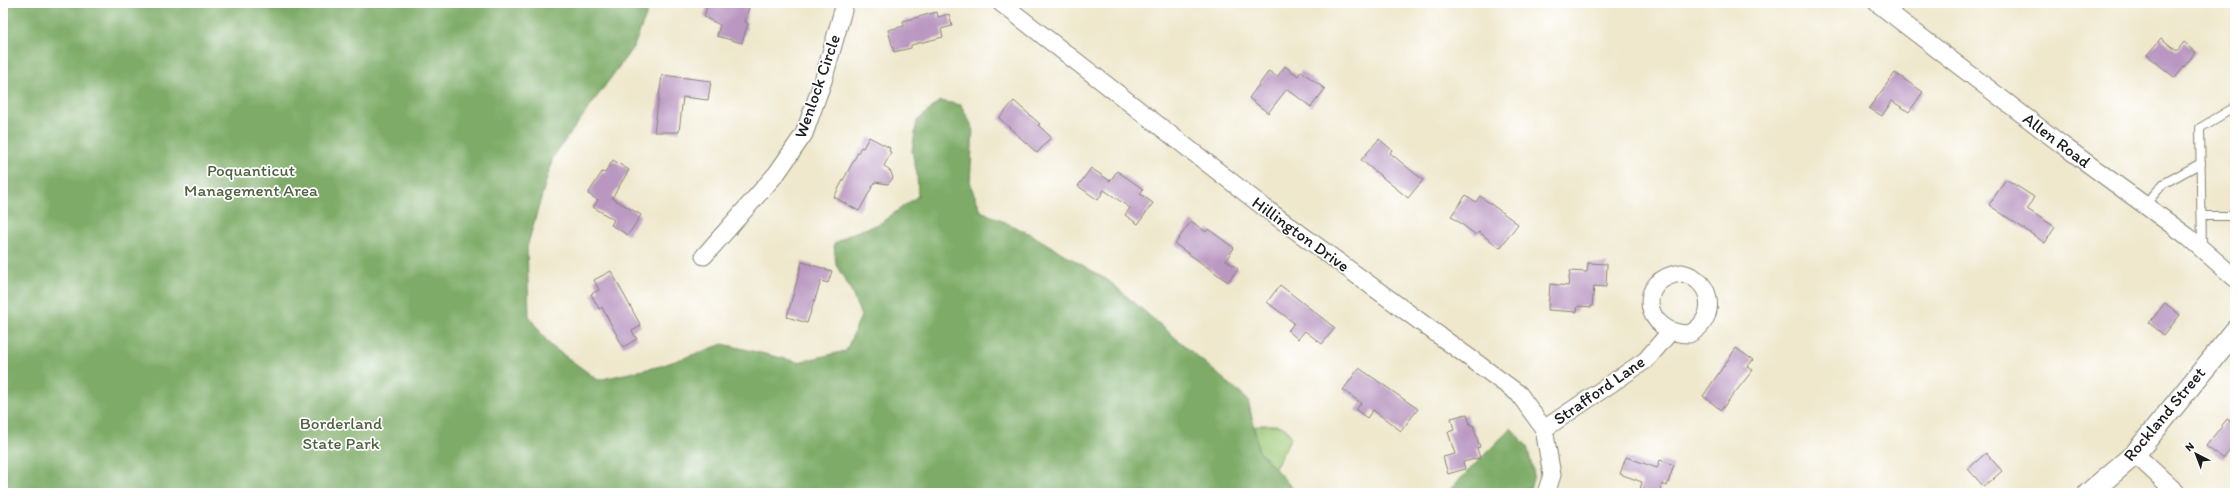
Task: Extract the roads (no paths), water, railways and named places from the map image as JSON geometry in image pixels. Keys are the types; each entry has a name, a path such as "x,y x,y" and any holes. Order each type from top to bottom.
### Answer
{"street":[{"name":"Wenlock Circle","path":"704,256 777,174 804,134 823,81 845,3"},
{"name":"Hillington Drive","path":"1001,3 1265,208 1519,394 1544,429 1552,475 1546,493"},
{"name":"Allen Road","path":"1877,3 2144,205 2235,278"},
{"name":"Rockland Street","path":"2089,493 2135,454 2235,331"},
{"name":"Strafford Lane","path":"1544,429 1646,360 1670,332"},
{"path":"2135,454 2177,493"}],"lane":[{"path":"2202,250 2200,128 2235,107"},
{"path":"2144,205 2163,184 2201,163"},
{"path":"2202,216 2235,216"}],"park label":[{"name":"Poquanticut Management Area","path":"251,180"},
{"name":"Borderland State Park","path":"341,433"}]}
